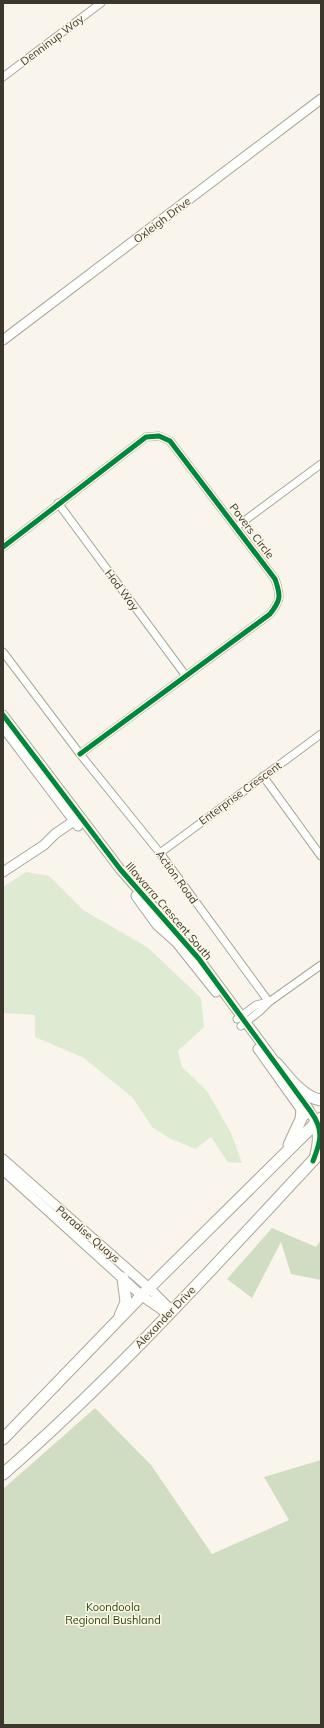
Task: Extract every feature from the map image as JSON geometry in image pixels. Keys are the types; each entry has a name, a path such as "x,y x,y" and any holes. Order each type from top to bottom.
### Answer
{"main road":[{"path":"276,1063 304,1092 315,1099 321,1100"},
{"path":"278,1160 292,1140 301,1119 302,1110"},
{"path":"3,1439 118,1320 278,1160 320,1121"},
{"name":"Alexander Drive","path":"3,1474 92,1391 170,1313 321,1152"},
{"path":"118,1320 126,1302 123,1278"}],"street":[{"name":"Denninup Way","path":"3,77 100,3"},
{"name":"Oxleigh Drive","path":"3,340 321,99"},
{"name":"Pavers Circle","path":"3,547 146,437 159,436 170,441 275,579 279,590 279,603 270,614 80,754"},
{"path":"236,527 321,464"},
{"name":"Hod Way","path":"58,504 186,676"},
{"path":"3,652 80,754"},
{"name":"Illawarra Crescent South","path":"3,716 79,822"},
{"name":"Illawarra Crescent South","path":"3,727 79,822 157,924 177,943 242,1021 320,1121"},
{"name":"Enterprise Crescent","path":"160,853 321,734"},
{"name":"Action Road","path":"80,754 160,853 269,1002"},
{"path":"263,776 321,856"},
{"path":"3,872 44,845 55,834 79,822"},
{"path":"242,1021 256,1005 269,1002 321,965"},
{"name":"Illawarra Crescent South","path":"242,1021 306,1116 320,1121"},
{"path":"313,1161 321,1136 320,1121"},
{"name":"Paradise Quays","path":"3,1158 170,1313"},
{"name":"Paradise Quays","path":"3,1170 123,1278 146,1292"}],"green space":[{"path":"26,872 49,876 83,910 147,947 201,998 204,1027 178,1051 182,1067 207,1091 231,1133 242,1163 228,1162 211,1137 195,1149 169,1138 152,1127 133,1098 84,1058 35,1037 35,1015 3,1013 3,887"},
{"path":"272,1228 316,1247 321,1240 321,1280 291,1274 281,1242 252,1298 227,1279"},
{"name":"Koondoola Regional Bushland","path":"95,1408 151,1465 212,1554 289,1520 264,1477 321,1460 321,1725 3,1725 3,1489"}],"cycle path":[{"path":"3,547 146,437 159,436 170,441 275,579 279,598 270,614 80,754"},
{"path":"3,715 120,869 199,959 311,1112 318,1124 320,1136 313,1161"}]}
